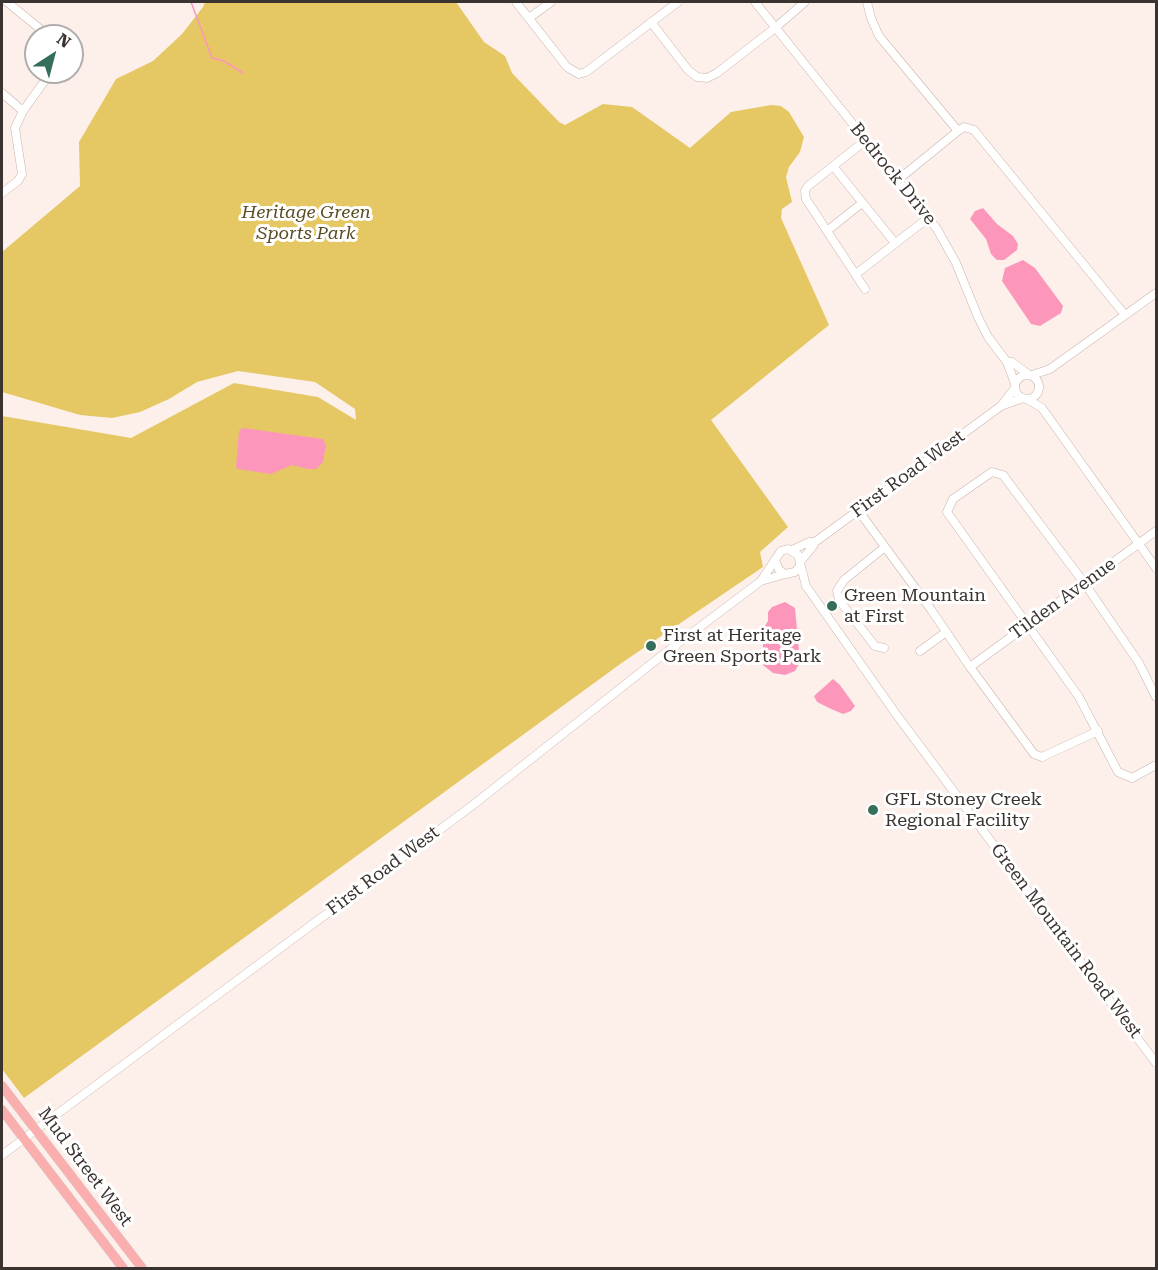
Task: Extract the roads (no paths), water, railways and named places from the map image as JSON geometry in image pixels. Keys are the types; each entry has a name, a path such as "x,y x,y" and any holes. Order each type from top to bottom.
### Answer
{"main road":[{"name":"Mud Street West","path":"2,1086 142,1269"},
{"name":"Mud Street West","path":"2,1110 123,1269"}],"street":[{"path":"7,2 34,24"},
{"path":"516,2 567,67 579,74 586,72 678,2"},
{"path":"529,18 551,2"},
{"name":"Bedrock Drive","path":"754,2 937,229 956,263 988,338 1007,362 1015,386"},
{"path":"651,22 688,70 702,78 717,73 805,2"},
{"path":"867,2 879,36 957,131"},
{"path":"2,193 18,181 22,174 15,128 22,111 42,84"},
{"path":"2,93 22,111"},
{"path":"899,179 957,131 964,127 974,130 1125,315"},
{"path":"865,289 806,200 805,191 808,186 867,140"},
{"path":"833,166 895,243"},
{"path":"827,231 862,203"},
{"path":"856,274 928,218"},
{"name":"First Road West","path":"800,564 815,542 1001,406 1020,377 1050,369 1156,293"},
{"name":"Bedrock Drive","path":"1007,362 1012,362 1030,375"},
{"name":"First Road West","path":"1001,406 1025,399 1039,389 1050,373 1050,369"},
{"path":"1030,375 1036,377 1042,408"},
{"path":"1015,386 1016,393 1042,408 1156,568"},
{"path":"1156,697 1139,663 1085,584 1004,475 992,472 953,499 947,512 1079,697 1118,772 1132,778 1156,765"},
{"path":"858,510 1034,754 1042,757 1098,731"},
{"name":"Tilden Avenue","path":"970,667 1156,531"},
{"name":"First Road West","path":"792,550 809,542 815,542"},
{"path":"884,648 875,646 839,600 837,591 843,580 885,547"},
{"path":"792,550 798,555 800,564 795,572 787,574 776,567 775,560 781,551 792,550"},
{"name":"First Road West","path":"761,582 775,560"},
{"name":"Green Mountain Road West","path":"800,564 806,586 896,714 1156,1063"},
{"name":"First Road West","path":"2,1155 23,1137 472,805 660,657 761,582 787,574"},
{"name":"Green Mountain Road West","path":"787,574 806,586"},
{"path":"920,651 946,632"}],"waterway":[{"path":"191,2 212,58 224,61 243,73"}],"place":[{"name":"Green Mountain at First","path":"832,606"},
{"name":"First at Heritage Green Sports Park","path":"651,646"},
{"name":"GFL Stoney Creek Regional Facility","path":"873,810"}],"park label":[{"name":"Heritage Green Sports Park","path":"306,223"}]}
